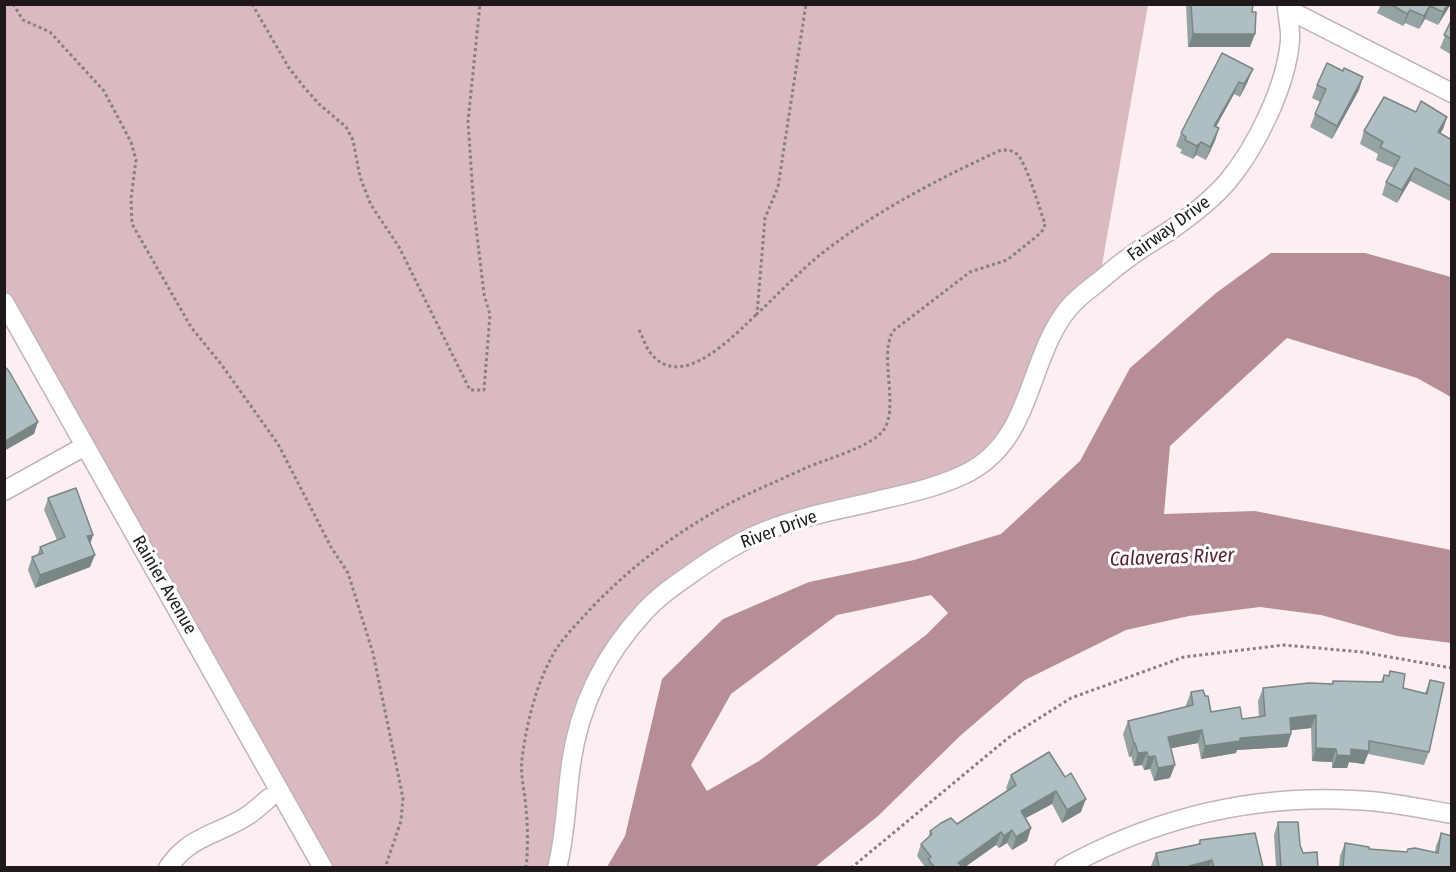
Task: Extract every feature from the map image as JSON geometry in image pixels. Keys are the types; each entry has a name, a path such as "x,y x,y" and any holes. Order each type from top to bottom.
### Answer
{"street":[{"path":"1287,7 1452,93"},
{"name":"Fairway Drive","path":"1099,282 1131,256 1203,206 1229,179 1256,138 1277,92 1290,44 1287,7"},
{"name":"River Drive","path":"557,867 561,852 571,762 587,703 606,660 647,609 708,561 747,539 810,517 930,488 961,476 987,460 1010,435 1020,418 1039,363 1061,318 1074,302 1099,282"},
{"name":"Rainier Avenue","path":"4,302 323,867"},
{"path":"4,491 85,446"},
{"path":"168,867 181,850 196,840 247,816 269,798"},
{"path":"1064,867 1096,850 1182,818 1260,803 1308,799 1354,800 1452,814"}],"path":[{"path":"13,4 23,20 50,32 104,91 130,142 136,160 131,198 132,224 191,327 221,364 278,444 331,547 348,573 373,653 403,798 401,821 385,867"},
{"path":"252,4 289,68 319,104 346,127 353,140 360,177 371,205 399,247 470,390 484,390 490,315 484,294 468,121 480,4"},
{"path":"757,314 765,218 778,187 806,4"},
{"path":"526,867 527,811 521,762 527,725 537,690 555,651 565,637 604,593 629,571 728,503 853,450 882,432 890,414 888,342 893,331 970,272 1007,260 1037,236 1045,224 1026,170 1018,155 1010,150 1000,150 909,196 820,255 717,351 705,359 681,367 667,364 649,351 639,330"},
{"path":"851,867 1008,738 1071,698 1184,657 1284,645 1362,652 1452,668"}],"shaded area":[{"path":"4,5 1148,5 1099,282 1061,318 987,460 769,530 647,609 590,692 550,868 323,867 5,301"}],"water":[{"name":"Calaveras River","path":"1271,253 1365,253 1451,277 1451,397 1417,378 1287,338 1170,446 1164,514 1255,511 1451,550 1451,643 1397,636 1321,615 1260,607 1189,616 1126,630 1025,680 960,736 878,816 815,867 607,867 625,836 662,679 723,619 809,582 914,560 1001,534 1080,461 1130,368 1216,293","holes":["931,595 948,613 926,635 759,761 707,791 691,765 731,694 837,615"]}],"building":[{"path":"1191,4 1253,4 1252,12 1256,12 1255,34 1193,34"},
{"path":"1390,4 1448,4 1443,12 1430,6 1424,16 1410,10 1407,14"},
{"path":"1452,19 1452,39 1444,35"},
{"path":"1222,53 1253,69 1244,84 1239,82 1214,126 1219,128 1210,147 1201,142 1197,146 1185,140 1186,137 1181,133"},
{"path":"1327,63 1363,77 1337,126 1315,114 1326,89 1317,85"},
{"path":"1384,97 1416,112 1421,101 1447,117 1438,132 1452,140 1452,187 1415,168 1402,190 1386,182 1400,157 1380,147 1383,142 1364,131"},
{"path":"4,366 38,422 4,442"},
{"path":"76,488 93,535 87,536 95,555 40,575 32,557 43,553 40,547 65,537 48,498"},
{"path":"1390,671 1405,674 1403,688 1427,694 1430,680 1444,683 1429,752 1369,741 1369,751 1351,749 1351,756 1337,755 1336,749 1316,748 1316,715 1290,718 1291,734 1240,738 1240,741 1205,746 1202,730 1168,737 1175,765 1158,768 1155,756 1148,757 1147,752 1138,753 1128,721 1193,705 1191,692 1203,690 1205,696 1208,696 1211,712 1240,707 1242,719 1265,716 1263,688 1309,683 1333,684 1333,681 1383,682 1384,675 1389,676"},
{"path":"1049,752 1065,777 1071,773 1086,799 1067,810 1056,791 1021,811 1031,828 1016,837 1012,830 1004,836 1001,832 958,863 962,866 934,867 928,859 931,857 921,844 932,834 930,831 951,818 957,824 1016,785 1011,775"},
{"path":"1278,822 1298,822 1303,853 1317,852 1318,867 1281,867"},
{"path":"1255,833 1263,867 1214,867 1212,860 1186,867 1159,867 1156,853 1200,844 1200,840"},
{"path":"1441,833 1452,836 1452,867 1343,867 1345,843 1369,847 1369,849 1407,852 1408,849 1415,848 1438,853"}]}
